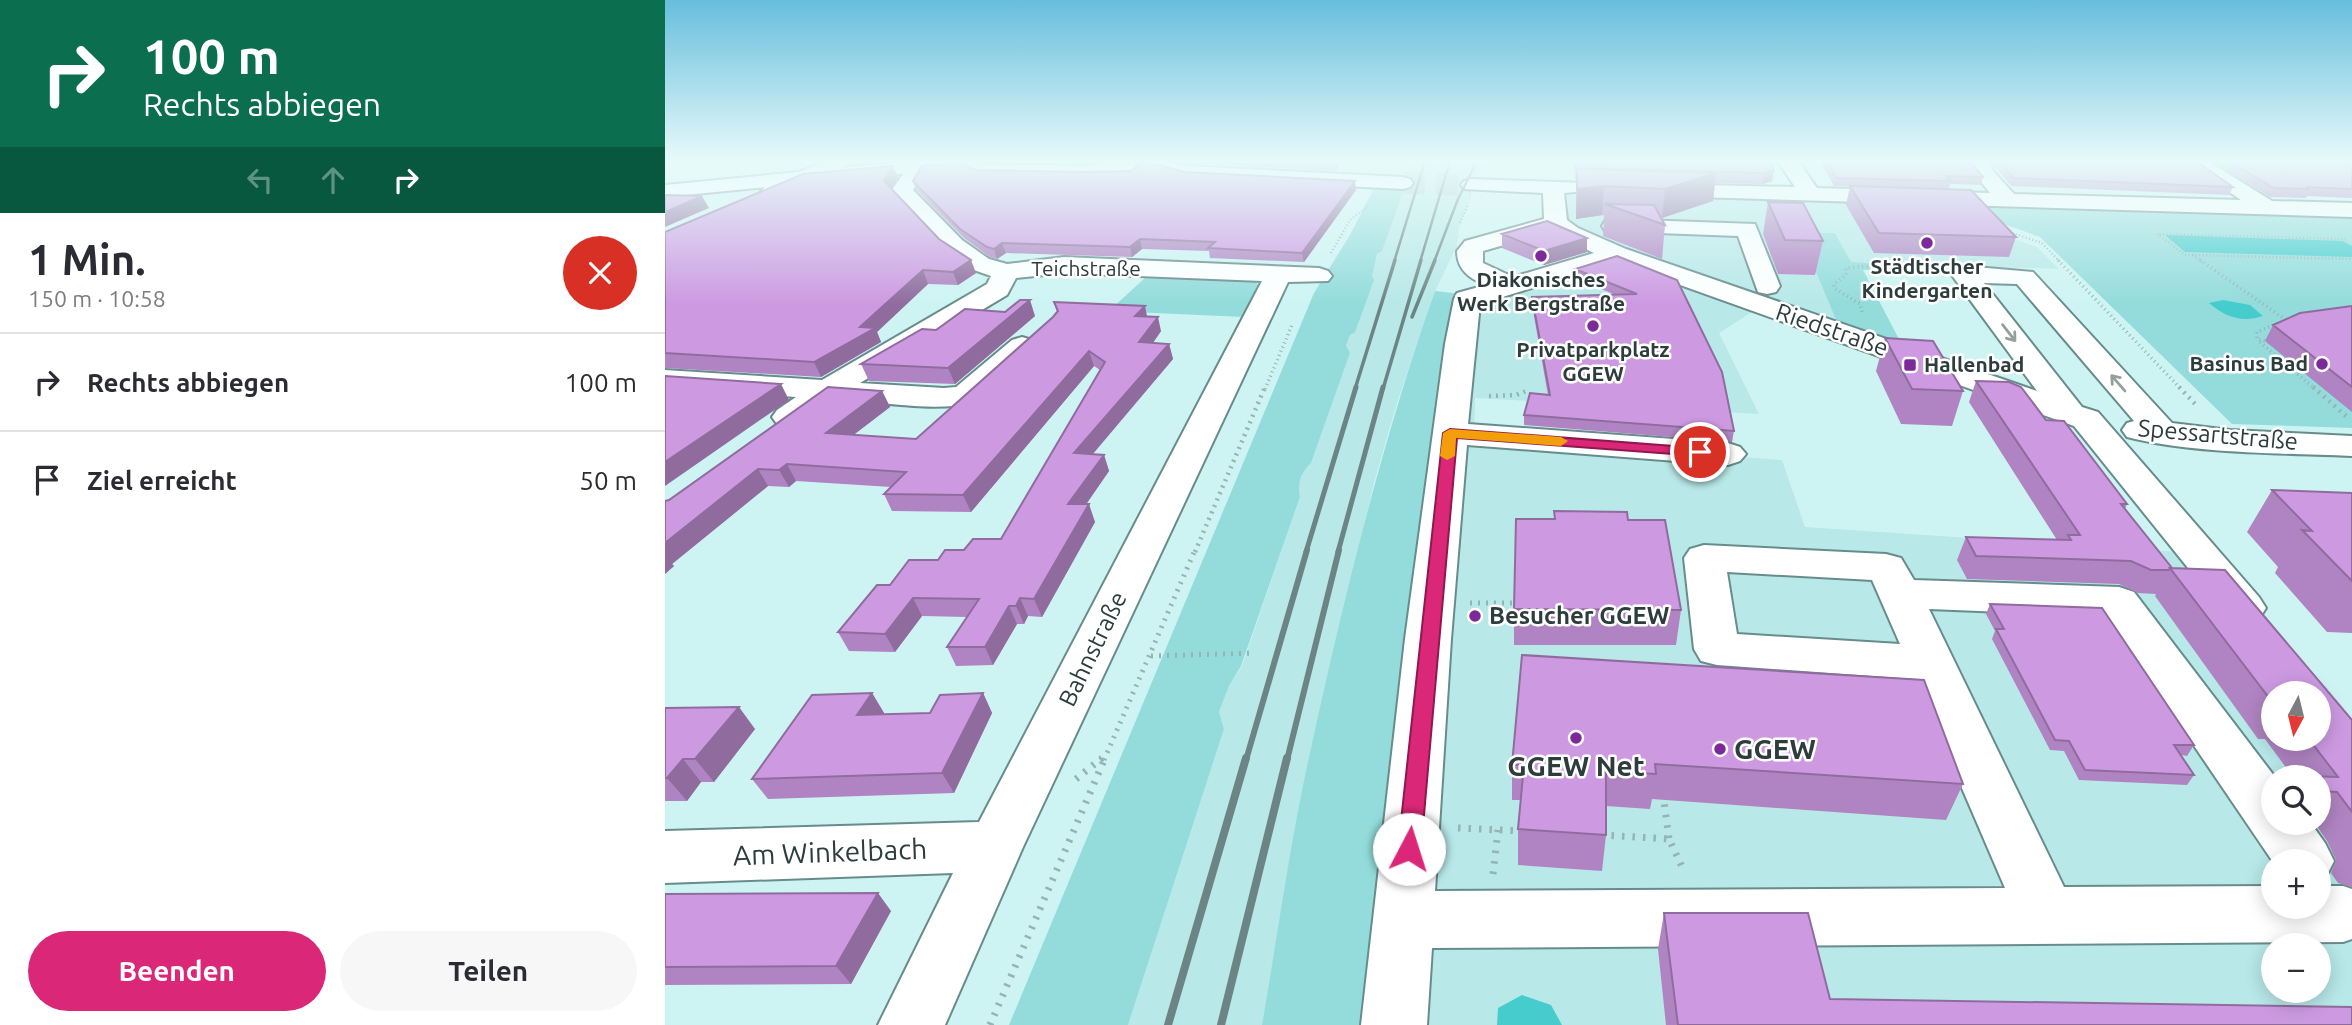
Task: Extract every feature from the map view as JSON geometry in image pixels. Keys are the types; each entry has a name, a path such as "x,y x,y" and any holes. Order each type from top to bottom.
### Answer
{"street":[{"name":"Teichstraße","path":"919,209 954,245 980,264 1006,272 1064,265 1319,276"},
{"path":"1557,209 1561,226"},
{"path":"2319,209 2352,210"},
{"path":"1508,284 1477,272 1470,264 1469,251 1474,246 1561,226 1602,226 1747,229 1767,286"},
{"name":"Riedstraße","path":"1561,226 1617,254 2077,415"},
{"path":"1394,1025 1450,433 1467,299 1508,284 1617,254"},
{"path":"760,438 827,390 998,289 1006,272"},
{"name":"Bahnstraße","path":"911,1025 995,847 1279,274"},
{"path":"2163,434 2025,277 1964,274 2077,415 2266,634"},
{"path":"665,379 944,398 966,395 1046,324"},
{"name":"Spessartstraße","path":"2077,415 2163,434 2352,446"},
{"path":"1450,433 1728,454"},
{"path":"1931,663 1717,649 1704,558 1886,567 1900,594 2047,916"},
{"path":"1900,594 2119,602 2261,800"},
{"name":"Am Winkelbach","path":"665,857 995,847"},
{"path":"2331,897 2343,914 2331,914"},
{"path":"1403,920 2261,915"}],"path":[{"path":"990,1025 1301,304 1350,220 1365,209"},
{"path":"1973,209 1989,223 2042,243 2230,440"},
{"path":"2346,239 2157,234 2185,255 2352,259"},
{"path":"2193,255 2286,320 2257,332 2257,339 2352,421"},
{"path":"1849,336 1872,331 1869,324 1861,319 1863,307 1833,288 1834,284 1846,275 1846,268 1882,265 1907,272"},
{"path":"2257,339 2278,345"},
{"path":"1151,656 1255,653"},
{"path":"1662,790 1669,839 1706,918"},
{"path":"1411,826 1537,832"},
{"path":"1590,835 1669,839"}],"shaded area":[{"path":"1363,209 1397,209 1382,251 1377,254 1372,275 1374,280 1355,332 1350,335 1346,346 1350,353 1311,463 1301,478 1300,497 1241,666 1229,686 1219,712 1224,729 1128,1025 1009,1025 1314,293"},
{"path":"1396,209 1466,209 1459,227 1456,254 1455,250 1435,291 1396,406 1375,479 1310,755 1262,1025 1128,1025 1224,729 1219,712 1229,686 1242,666 1300,497 1298,487 1304,470 1311,463 1350,353 1346,347 1377,254"},
{"path":"1545,209 1968,209 2011,238 2037,247 2059,269 1851,262 1835,233 1799,232 1837,322 1768,302 1719,333 1759,414 1475,398 1474,439 1782,460 1805,527 2181,552 2265,681 2261,681 2261,751 2331,751 2331,745 2352,757 2352,1025 1365,1025 1462,294 1603,253 1547,221"},
{"path":"1982,209 2220,209 2352,213 2352,428 2232,424 2040,237 2001,223"},
{"path":"1799,232 1835,233 1851,262 1893,264 1896,270 1863,270 1901,343 1837,322"},
{"path":"2165,235 2343,241 2352,246 2352,257 2185,252"},
{"path":"1147,276 1253,281 1261,286 1244,317 1109,311"},
{"path":"1435,291 1462,294 1365,1025 1262,1025 1296,820 1336,636 1381,462"},
{"path":"2223,300 2250,305 2263,316 2241,319 2221,312 2209,303"},
{"path":"1522,995 1551,1005 1562,1025 1497,1025 1498,1008"}],"building":[{"path":"720,209 910,209 939,239 971,260 953,272 923,270 860,327 875,328 814,362 665,353 665,232"},
{"path":"940,209 1335,209 1302,253 1208,248 1215,242 1140,239 1130,247 1002,243 994,249 960,229"},
{"path":"1619,209 1656,209 1665,225"},
{"path":"1771,209 1806,209 1823,241 1785,240"},
{"path":"1864,209 1989,209 2016,237 1879,233"},
{"path":"1547,221 1587,238 1544,251 1502,234"},
{"name":"Privatparkplatz GGEW","path":"1617,256 1677,280 1722,372 1734,431 1524,415 1530,393 1550,395 1532,297 1637,294 1575,269"},
{"path":"1020,300 1030,300 948,368 861,364 922,329 936,330 965,309 1005,312"},
{"path":"1054,302 1145,306 1135,316 1158,317 1139,342 1169,344 1074,453 1104,455 1068,504 1089,504 1034,599 1020,598 1016,606 1009,606 985,647 947,647 979,599 913,598 885,634 838,632 877,585 890,585 909,560 938,560 945,550 964,550 973,539 1001,539 1105,362 1089,351 963,495 884,494 906,472 787,464 779,470 758,469 665,543 665,501 828,387 882,391 826,433 916,439 1053,317 1058,311"},
{"path":"2352,306 2352,387 2273,325 2300,313"},
{"path":"1885,338 1933,341 1963,391 1912,389"},
{"path":"665,376 781,384 665,462"},
{"path":"1976,381 2009,382 2021,387 2046,420 2064,421 2127,504 2121,504 2172,568 2151,570 2131,561 1976,556 1966,537 2071,540 2068,535 2080,535"},
{"path":"2272,490 2352,493 2352,581 2302,530 2312,531"},
{"path":"1554,511 1627,512 1628,520 1665,520 1681,610 1514,609 1516,519 1555,519"},
{"path":"2170,568 2225,570 2319,681 2261,681 2261,687"},
{"path":"1990,604 2102,608 2194,745 2174,745 2194,775 2085,770 2069,741 2055,740 1996,629 2004,629"},
{"name":"GGEW","path":"1522,655 1924,680 1963,784 1655,764 1656,774 1606,771 1606,835 1518,829 1524,765 1512,765"},
{"path":"872,693 857,715 930,713 940,695 983,693 942,773 752,779 812,695"},
{"path":"2331,695 2352,720 2352,812 2337,792 2331,792 2331,777 2338,777 2318,751 2331,751"},
{"path":"739,707 695,759 683,759 665,778 665,708"},
{"path":"878,893 836,966 665,967 665,894"},
{"path":"1664,913 1808,913 1830,999 2352,1007 2352,1025 1678,1025"}],"railway":[{"path":"1394,262 1410,209"},
{"path":"1420,262 1436,209"},
{"path":"1434,262 1454,209"},
{"path":"1355,389 1395,260"},
{"path":"1383,389 1421,260"},
{"path":"1412,317 1435,260"},
{"path":"1306,552 1356,387"},
{"path":"1338,552 1383,387"},
{"path":"1246,760 1307,550"},
{"path":"1287,760 1339,550"},
{"path":"1168,1025 1246,758"},
{"path":"1221,1025 1287,758"}],"slow traffic":[{"path":"1447,456 1450,433 1561,441"}],"place":[{"name":"Städtischer Kindergarten","path":"1927,243"},
{"name":"Diakonisches Werk Bergstraße","path":"1541,256"},
{"name":"Privatparkplatz GGEW","path":"1593,326"},
{"name":"Basinus Bad","path":"2322,364"},
{"name":"Hallenbad","path":"1910,365"},
{"name":"Besucher GGEW","path":"1475,616"},
{"name":"GGEW Net","path":"1576,738"},
{"name":"GGEW","path":"1720,749"}],"route":[{"path":"1409,849 1450,433 1700,452"}]}
